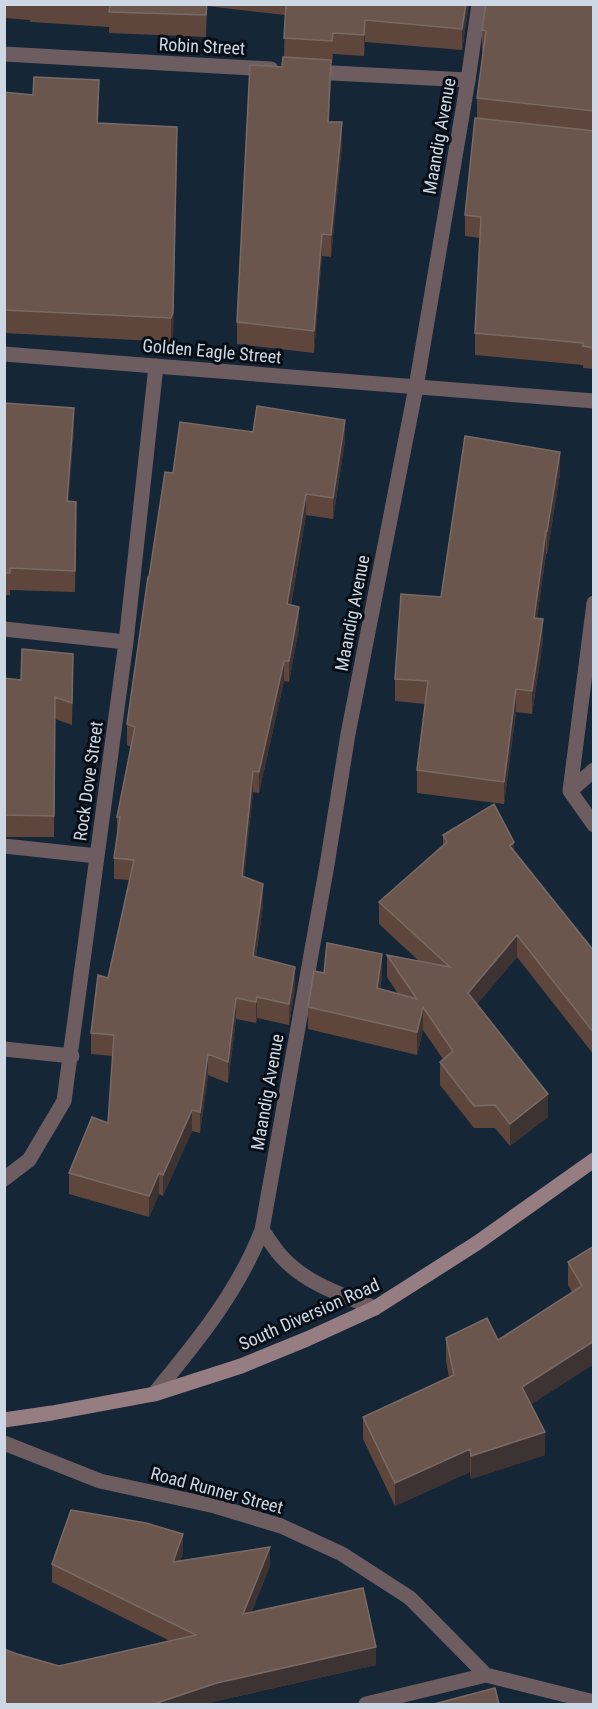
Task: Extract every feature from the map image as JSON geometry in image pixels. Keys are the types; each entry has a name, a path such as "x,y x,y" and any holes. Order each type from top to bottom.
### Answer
{"main road":[{"name":"South Diversion Road","path":"4,1420 154,1394 241,1366 308,1339 375,1308 477,1243 594,1160"}],"street":[{"name":"Maandig Avenue","path":"154,1394 196,1342 238,1281 252,1256 262,1230 348,734 465,129 468,80 479,4"},
{"name":"Robin Street","path":"4,54 468,80"},
{"name":"Golden Eagle Street","path":"4,354 594,401"},
{"name":"Rock Dove Street","path":"4,1179 29,1160 64,1101 72,1056 126,642 156,366"},
{"path":"594,603 570,791 594,825"},
{"path":"4,629 126,642"},
{"path":"570,791 594,770"},
{"path":"4,846 97,856"},
{"path":"4,1049 72,1056"},
{"path":"262,1230 281,1256 297,1271 321,1286 375,1308"},
{"name":"Road Runner Street","path":"4,1443 100,1481 215,1506 281,1526 342,1554 410,1598 486,1675"},
{"path":"366,1704 486,1675 594,1702"}],"building":[{"path":"99,4 207,4 206,15 109,12 110,5"},
{"path":"286,4 466,4 462,29 365,20 364,35 333,33 332,41 284,38"},
{"path":"486,4 594,4 594,111 477,98 486,31 482,30"},
{"path":"283,57 331,60 328,122 342,122 331,235 322,234 314,331 237,322 250,65 282,67"},
{"path":"34,77 99,80 97,123 177,127 173,312 171,318 4,310 4,92 33,95"},
{"path":"475,118 594,131 594,348 583,346 583,343 475,333 481,217 465,215"},
{"path":"4,403 74,408 67,501 76,502 75,571 10,568 10,573 4,573"},
{"path":"257,406 345,420 333,498 306,494 287,604 299,607 289,661 284,661 259,772 253,771 242,876 263,884 253,956 295,967 289,1004 257,997 256,1002 236,998 228,1062 208,1054 200,1112 192,1110 163,1175 159,1173 149,1196 69,1173 92,1117 108,1123 114,1035 91,1033 98,975 108,978 134,860 114,858 120,817 117,817 135,727 127,724 165,472 173,473 180,422 253,432"},
{"path":"465,436 560,452 534,618 543,619 532,691 516,689 504,782 417,770 428,681 395,679 401,594 441,597"},
{"path":"22,649 73,654 72,703 55,697 54,816 4,815 4,678 21,680"},
{"path":"494,804 514,842 510,846 594,951 594,1033 517,935 468,993 548,1094 510,1124 495,1105 474,1106 440,1062 453,1051 423,1007 417,1032 308,1007 314,971 324,973 327,943 382,954 377,988 417,999 387,955 450,967 379,902 447,842 443,835"},
{"path":"594,1246 594,1341 522,1387 545,1432 471,1456 470,1449 395,1483 363,1417 454,1375 446,1338 487,1318 498,1340 582,1286 568,1262"},
{"path":"71,1510 146,1523 183,1534 173,1562 270,1547 243,1614 363,1588 376,1647 217,1683 154,1704 4,1704 4,1649 59,1666 196,1635 52,1564"},
{"path":"495,1688 499,1704 434,1704"}]}
